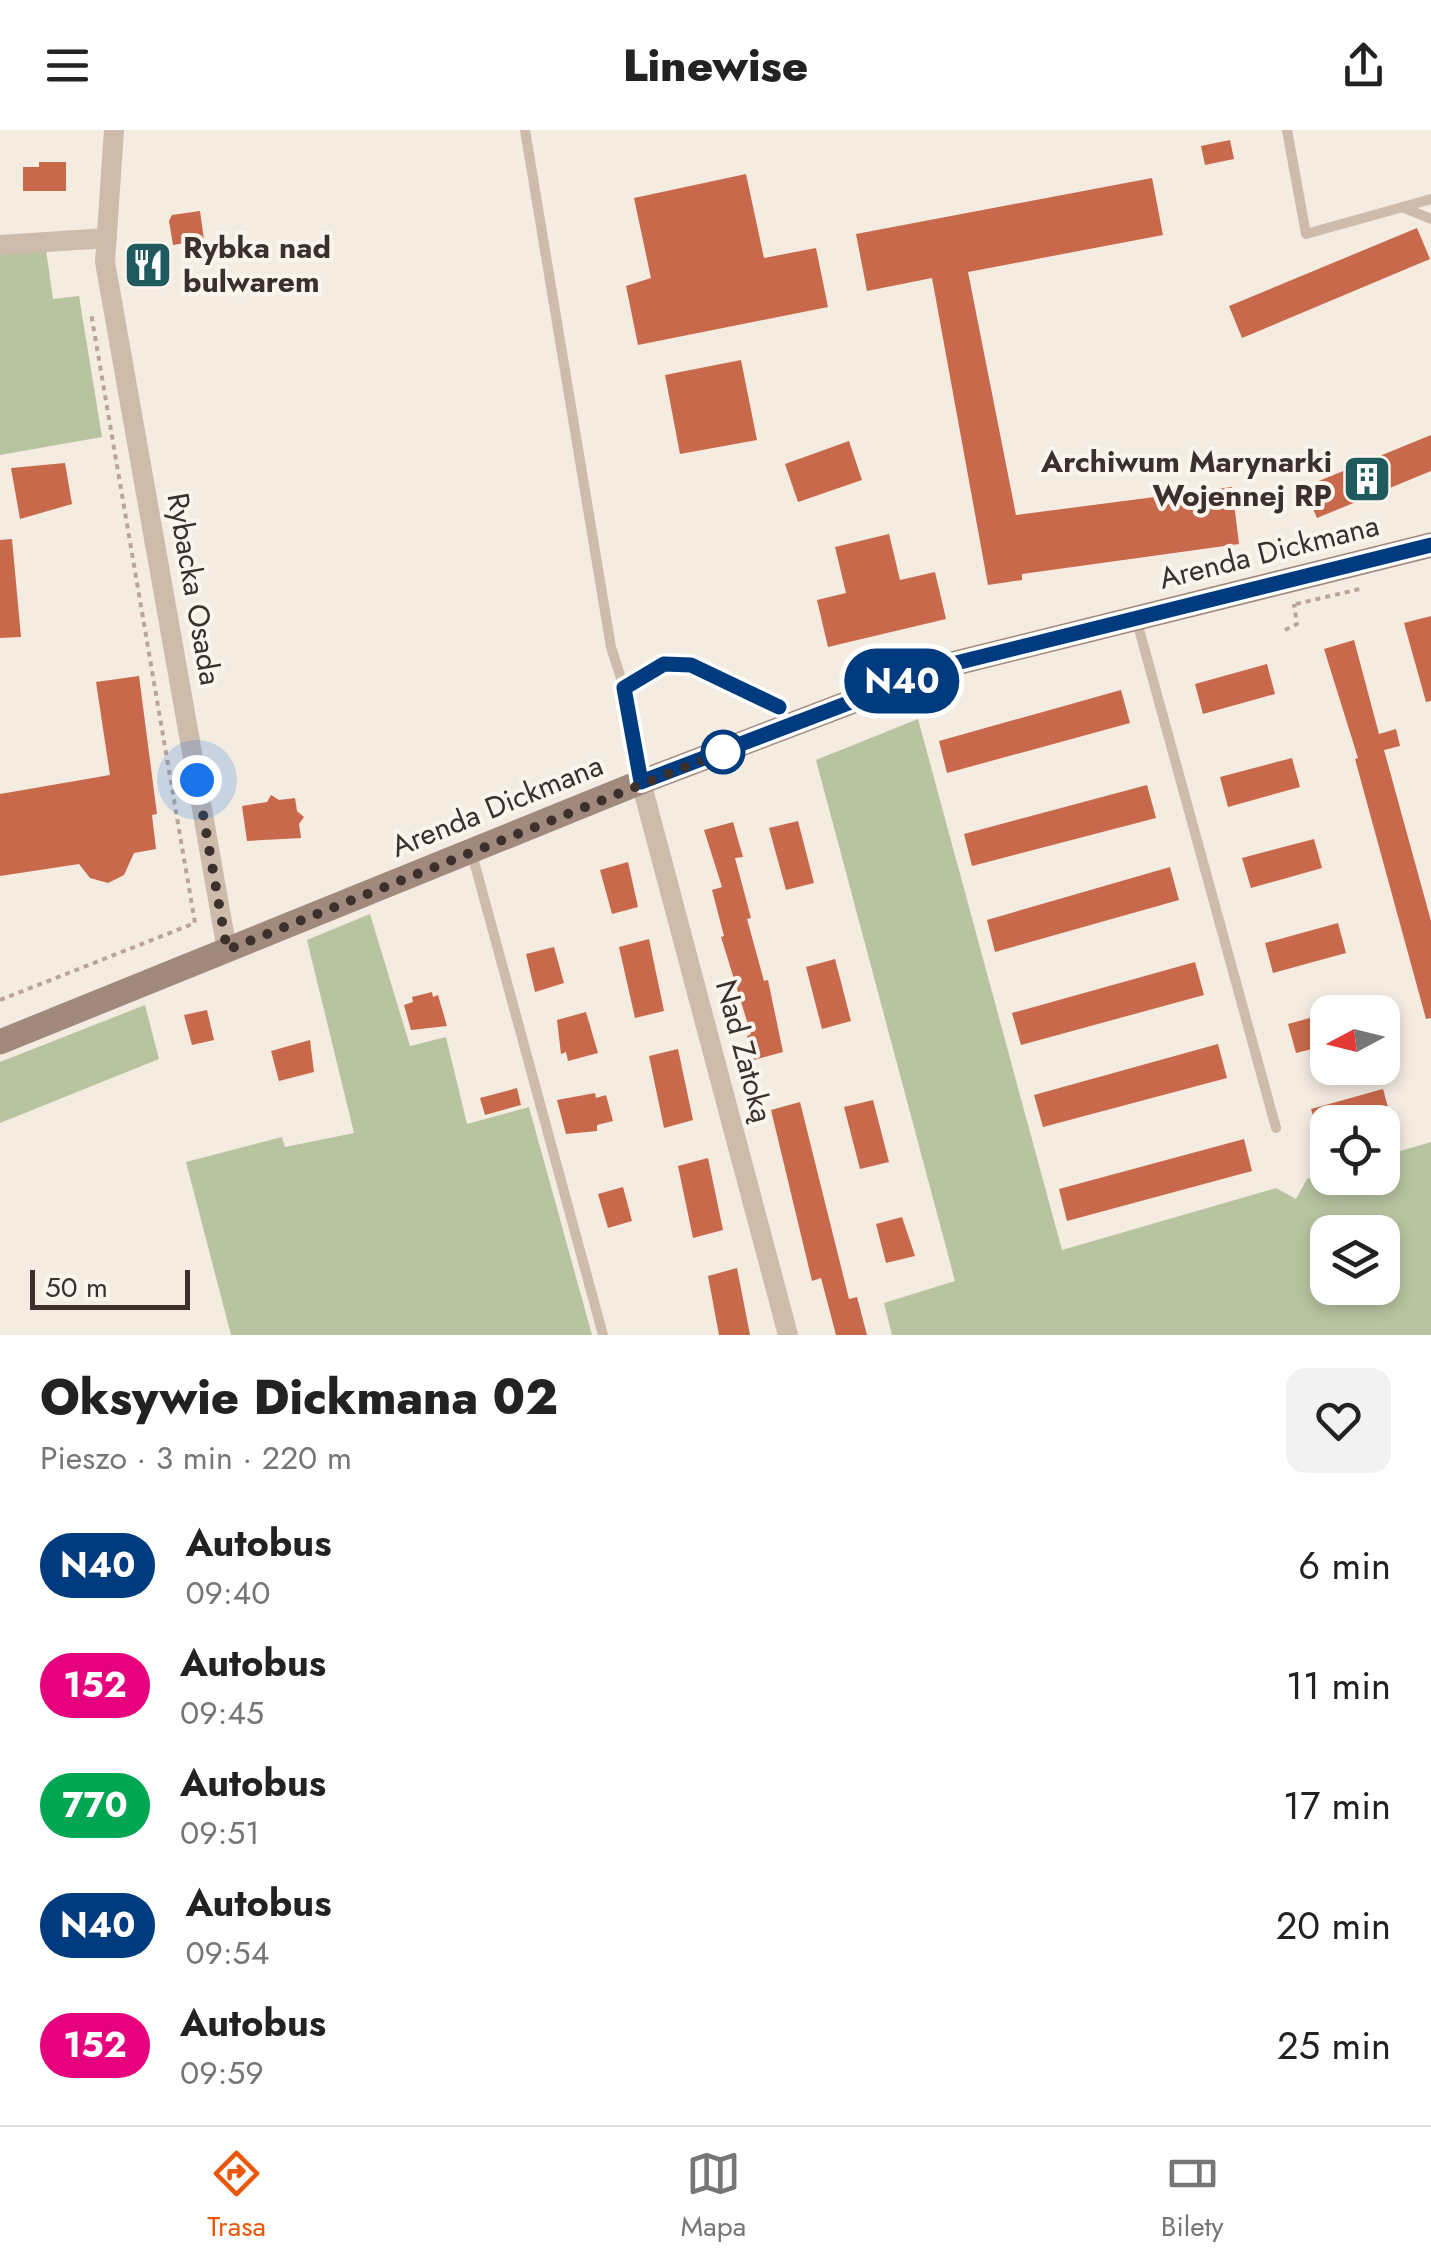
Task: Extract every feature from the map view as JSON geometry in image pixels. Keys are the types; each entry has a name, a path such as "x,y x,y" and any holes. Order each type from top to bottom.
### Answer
{"street":[{"name":"Rybacka Osada","path":"114,130 105,262 227,950"},
{"path":"0,245 107,238"},
{"name":"Arenda Dickmana","path":"0,1042 641,782 948,665 1431,544"},
{"name":"Nad Zatoką","path":"641,782 788,1335"}],"lane":[{"path":"525,130 611,648 624,688 641,782"},
{"path":"1287,130 1306,234 1431,199"},
{"path":"1401,207 1431,219"},
{"path":"1136,618 1276,1128"},
{"path":"624,688 664,664 691,665 779,707 793,724"},
{"path":"472,852 603,1335"}],"path":[{"path":"0,1000 195,923 90,305"},
{"path":"1281,604 1375,584"},
{"path":"1285,630 1297,624 1294,604"},
{"path":"181,929 186,942"}],"green space":[{"path":"46,250 53,299 79,296 102,437 0,455 0,253"},
{"path":"918,719 1062,1250 1276,1188 1296,1199 1310,1178 1310,1195 1400,1195 1400,1151 1431,1142 1431,1335 892,1335 884,1303 955,1281 816,760"},
{"path":"370,914 410,1046 446,1037 467,1124 529,1107 592,1335 231,1335 186,1162 282,1137 285,1147 354,1133 307,940"},
{"path":"145,1005 159,1059 0,1123 0,1062"}],"building":[{"path":"1230,140 1234,159 1205,165 1201,146"},
{"path":"39,162 66,162 66,191 23,191 23,167 39,167"},
{"path":"746,174 764,258 816,248 828,307 638,345 626,286 651,278 634,198"},
{"path":"1152,178 1163,235 968,272 1016,515 1232,487 1239,544 1022,574 1022,580 988,585 932,278 867,291 856,234"},
{"path":"200,211 204,240 173,245 169,221 172,215"},
{"path":"1417,228 1430,259 1242,338 1229,306"},
{"path":"741,360 757,440 680,454 665,375"},
{"name":"Archiwum Marynarki Wojennej RP","path":"1431,435 1431,471 1317,518 1304,487"},
{"path":"849,441 862,480 798,502 785,464"},
{"path":"65,463 72,504 20,519 11,468"},
{"path":"889,534 900,580 935,572 946,619 828,647 817,600 846,593 835,547"},
{"path":"12,539 21,637 0,638 0,540"},
{"path":"1431,616 1431,701 1426,702 1404,623"},
{"path":"1354,640 1379,734 1396,729 1400,746 1384,750 1431,921 1431,1018 1426,1019 1355,759 1358,758 1324,649"},
{"path":"1267,664 1275,694 1203,714 1195,684"},
{"path":"139,676 157,814 152,815 156,849 134,853 124,875 108,883 90,878 79,864 0,876 0,794 110,775 96,682"},
{"path":"1121,690 1130,723 947,773 939,741"},
{"path":"1292,758 1300,787 1228,807 1220,777"},
{"path":"1147,785 1156,818 972,866 964,834"},
{"path":"271,795 279,800 295,798 297,811 304,817 299,824 301,838 247,841 242,806 267,802"},
{"path":"798,821 814,883 786,890 769,828"},
{"path":"733,822 743,857 735,858 751,918 747,919 764,981 768,980 783,1052 754,1060 747,1036 751,1034 721,937 724,936 712,890 722,887 704,830"},
{"path":"1314,839 1322,868 1251,888 1242,858"},
{"path":"628,862 638,907 612,914 600,870"},
{"path":"1170,867 1179,900 995,952 987,920"},
{"path":"1338,923 1346,953 1273,973 1265,943"},
{"path":"649,939 664,1011 635,1018 619,947"},
{"path":"554,947 564,983 535,992 526,954"},
{"path":"835,959 851,1021 822,1029 806,967"},
{"path":"1195,962 1204,995 1021,1045 1012,1013"},
{"path":"432,992 433,997 438,995 447,1026 411,1030 404,1005 413,1002 412,997"},
{"path":"207,1010 214,1040 192,1045 184,1015"},
{"path":"586,1012 598,1053 568,1061 566,1052 561,1054 557,1020"},
{"path":"1310,1018 1310,1050 1296,1053 1288,1024"},
{"path":"310,1040 314,1072 279,1081 271,1051"},
{"path":"1218,1044 1227,1078 1043,1127 1034,1095"},
{"path":"678,1049 693,1120 664,1128 649,1056"},
{"path":"517,1088 521,1105 485,1115 480,1098"},
{"path":"1383,1089 1387,1105 1325,1105"},
{"path":"595,1093 596,1098 606,1095 613,1121 597,1125 597,1131 566,1134 557,1100"},
{"path":"873,1100 889,1162 860,1169 844,1107"},
{"path":"800,1102 849,1299 857,1297 867,1335 836,1335 821,1278 812,1281 771,1110"},
{"path":"1244,1139 1252,1171 1067,1221 1059,1189"},
{"path":"708,1158 723,1230 693,1238 678,1166"},
{"path":"623,1187 632,1221 608,1228 598,1194"},
{"path":"902,1217 915,1256 886,1263 876,1224"},
{"path":"737,1268 750,1335 719,1335 708,1276"}],"bus line":[{"name":"N40","path":"779,707 691,665 664,664 624,688 641,782 948,665 1431,545"}],"place":[{"name":"Rybka nad bulwarem","path":"148,265"},
{"name":"Archiwum Marynarki Wojennej RP","path":"1367,479"}],"route":[{"path":"197,780 227,950 723,752"}]}
